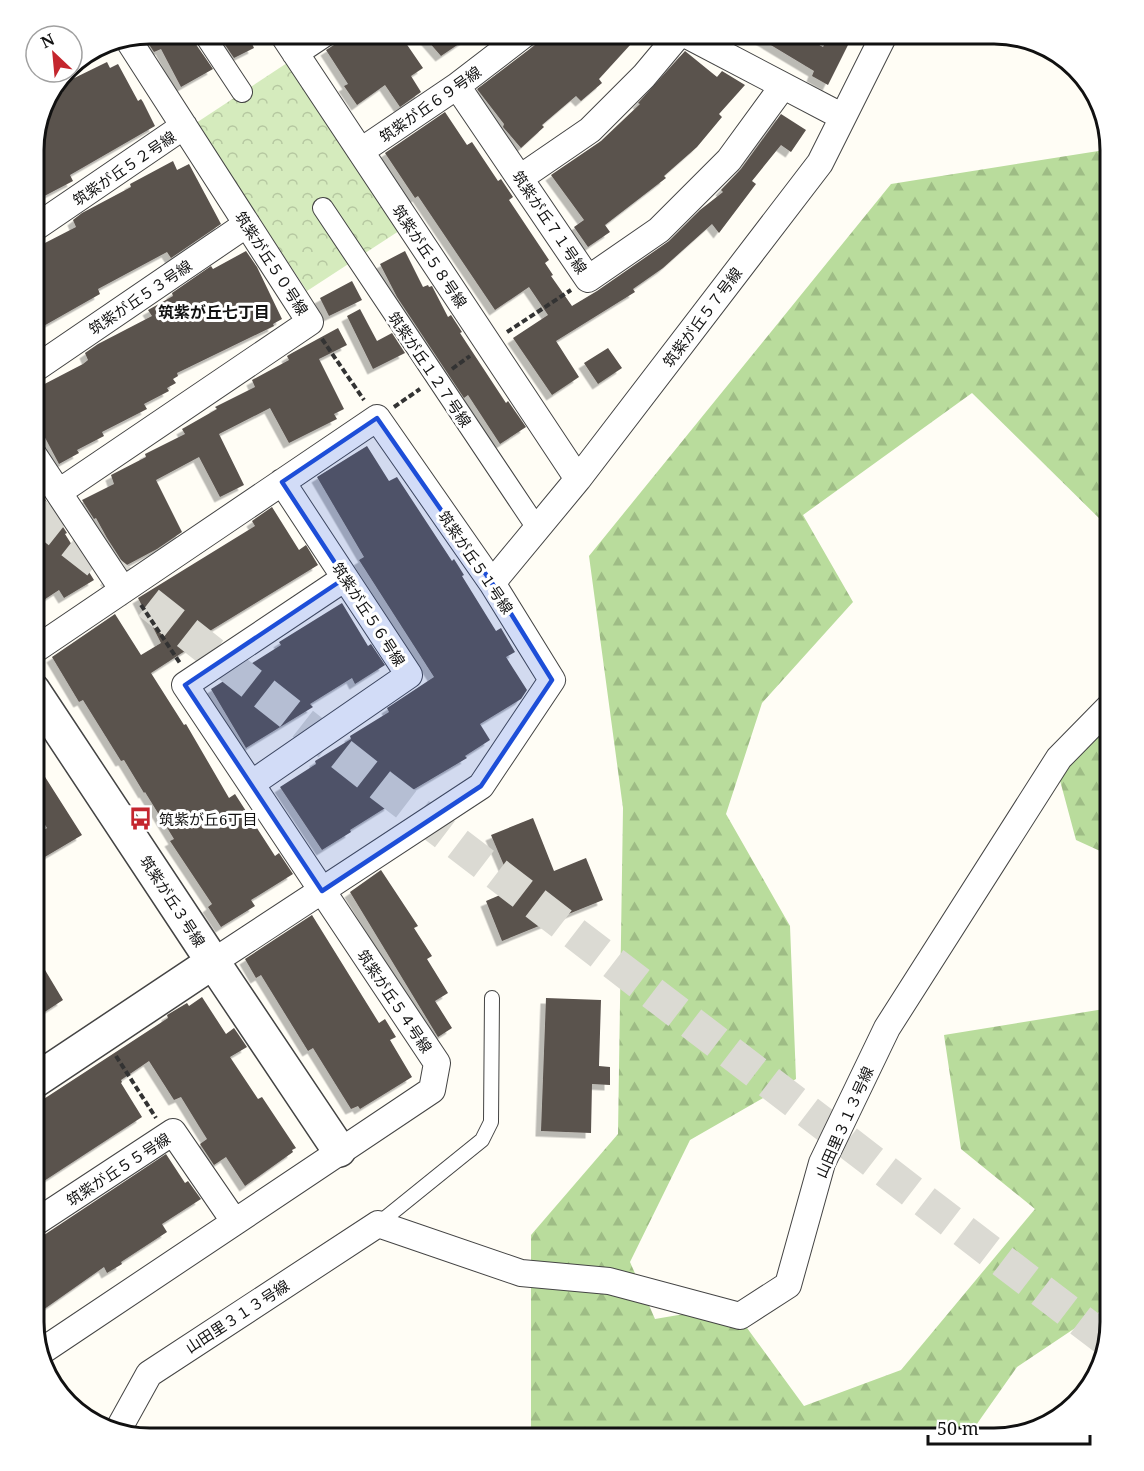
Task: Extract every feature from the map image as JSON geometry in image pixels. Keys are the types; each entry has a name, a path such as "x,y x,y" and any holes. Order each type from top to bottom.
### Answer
{"street":[{"path":"210,44 242,92"},
{"name":"筑紫が丘５８号線","path":"290,44 578,479"},
{"name":"筑紫が丘６９号線","path":"361,151 457,86 512,44"},
{"path":"520,178 590,130 672,44"},
{"path":"703,44 843,117"},
{"name":"筑紫が丘５７号線","path":"492,583 578,479 820,163 880,44"},
{"name":"筑紫が丘５０号線","path":"59,492 310,322 132,45"},
{"name":"筑紫が丘７１号線","path":"457,86 520,178 581,284 659,230 729,160 783,86"},
{"name":"筑紫が丘５２号線","path":"44,221 184,126"},
{"name":"筑紫が丘１２７号線","path":"323,208 537,528"},
{"name":"筑紫が丘５３号線","path":"44,362 247,224"},
{"path":"44,644 377,418"},
{"name":"筑紫が丘５１号線","path":"213,962 481,786 552,680 492,583 377,418"},
{"path":"44,470 126,588"},
{"name":"筑紫が丘５６号線","path":"251,784 409,675 282,482"},
{"path":"191,681 345,578"},
{"name":"筑紫が丘５４号線","path":"47,1348 339,1150 432,1090 437,1063 185,685 191,681"},
{"name":"筑紫が丘３号線","path":"44,707 339,1150"},
{"name":"山田里３１３号線","path":"121,1424 148,1374 378,1224 521,1273 609,1281 740,1316 788,1285 822,1163 887,1028 1059,758 1100,716"},
{"name":"筑紫が丘３号線","path":"44,1075 213,962"},
{"name":"筑紫が丘５５号線","path":"44,1217 173,1132 234,1221"}],"lane":[{"name":"山田里３１３号線","path":"378,1224 482,1140 491,1122 492,998"}],"path":[{"path":"310,322 377,418"},
{"path":"126,588 191,681"},
{"path":"102,1036 168,1135"}],"highlighted area":[{"path":"377,418 492,583 552,680 481,786 322,891 185,685 345,578 282,482"}],"green space":[{"path":"290,61 402,229 307,291 196,123"},
{"path":"1100,151 1100,519 972,393 803,515 853,602 762,703 726,814 790,926 796,1079 690,1140 630,1262 655,1319 731,1306 804,1406 901,1370 1035,1209 961,1149 944,1035 1100,1010 1100,1311 1017,1367 974,1428 531,1428 531,1235 618,1134 623,808 589,556 891,184"},
{"path":"1100,735 1100,851 1076,840 1058,773"}],"building":[{"path":"149,44 196,44 213,69 181,87 161,49 154,52"},
{"path":"224,44 252,44 254,48 234,58"},
{"path":"407,44 423,68 411,76 421,92 400,107 385,85 357,105 344,86 348,84 326,50 334,45"},
{"path":"431,44 459,44 441,56"},
{"path":"631,44 599,79 602,83 581,101 576,96 542,125 544,127 521,148 503,127 504,124 477,89 535,45"},
{"path":"769,44 818,44 823,47 824,44 848,44 828,85 812,76 814,71"},
{"path":"685,51 717,77 722,71 745,85 719,114 722,117 697,147 664,176 666,178 605,225 610,232 588,247 574,227 584,220 551,175 601,141 640,104 638,103"},
{"path":"107,62 110,68 118,64 138,101 141,99 143,102 155,126 70,175 73,181 44,196 46,129 49,115 59,94 63,92 62,89 66,84 84,84 84,73"},
{"path":"445,112 467,145 472,142 498,181 501,179 513,197 509,200 549,260 545,263 553,275 551,276 572,306 669,241 700,210 723,192 721,190 741,169 781,114 806,130 791,152 781,145 752,181 756,184 719,233 712,224 663,268 633,289 635,292 556,341 579,377 552,395 513,338 548,315 529,287 495,310 418,196 415,198 385,153"},
{"path":"173,161 177,170 189,164 221,224 171,258 167,252 98,289 100,294 44,326 44,243 76,227 73,220 131,187 130,184"},
{"path":"246,251 257,267 282,319 273,324 274,326 177,373 178,376 173,379 176,383 167,388 169,391 144,404 147,409 102,432 104,436 77,450 79,453 59,464 44,436 44,384 83,364 88,360 85,353 152,316 148,310 173,296 172,293 211,266 213,269"},
{"path":"405,251 423,287 432,286 448,317 451,315 462,332 460,333 506,403 508,401 526,427 500,444 468,395 464,398 397,297 380,264"},
{"path":"352,281 362,300 329,316 320,298"},
{"path":"360,309 377,341 392,333 405,353 373,369 347,316"},
{"path":"338,328 347,345 319,359 344,409 334,414 337,419 289,443 270,408 219,434 244,485 220,497 199,457 156,480 182,532 125,566 96,518 94,519 82,500 114,484 111,475 146,457 145,454 185,434 182,429 217,409 215,407 255,387 252,380 289,360 287,356"},
{"path":"608,348 622,368 598,384 584,363"},
{"path":"367,446 389,481 397,477 452,561 454,559 496,631 501,628 515,652 506,657 527,690 521,699 480,724 490,740 465,756 467,758 389,804 322,850 280,787 316,764 315,761 351,739 350,736 389,712 387,708 434,677 359,560 364,557 317,477"},
{"path":"44,498 94,580 64,598 59,590 44,600"},
{"path":"272,507 299,550 306,545 318,565 200,637 202,640 151,673 184,725 186,724 229,798 235,794 275,856 279,853 293,874 251,900 255,906 221,927 208,907 212,904 170,841 174,839 145,792 124,760 121,761 83,700 79,702 52,657 115,614 141,655 161,643 138,598 255,526 252,521"},
{"path":"342,603 368,646 371,644 385,665 355,684 352,678 310,704 313,707 246,748 211,689 281,645 279,642"},
{"path":"44,775 82,835 44,857 44,830 47,828 44,823"},
{"path":"533,818 554,871 586,858 603,900 502,941 486,901 514,889 491,835"},
{"path":"381,870 418,926 414,928 432,956 427,959 448,993 435,1001 452,1028 438,1037 350,892"},
{"path":"312,915 379,1023 385,1019 396,1037 390,1040 412,1077 360,1109 358,1106 351,1109 313,1048 308,1051 261,975 256,978 245,959"},
{"path":"44,968 63,1000 44,1012"},
{"path":"202,997 226,1034 234,1028 247,1047 230,1057 258,1099 262,1097 296,1148 292,1150 293,1152 245,1186 226,1157 214,1165 200,1144 207,1139 181,1097 174,1100 149,1061 121,1080 142,1117 44,1181 44,1099 168,1018 167,1015 187,1003 189,1006"},
{"path":"546,998 601,1000 599,1066 610,1067 610,1085 592,1084 591,1133 541,1131"},
{"path":"166,1154 185,1183 188,1181 201,1199 162,1224 167,1232 121,1262 122,1264 107,1273 104,1267 44,1309 44,1235"}],"tunnel":[{"path":"44,521 382,786 1100,1335"}],"place":[{"name":"筑紫が丘6丁目","path":"141,819"}],"district":[{"name":"筑紫が丘七丁目","path":"214,312"}]}
